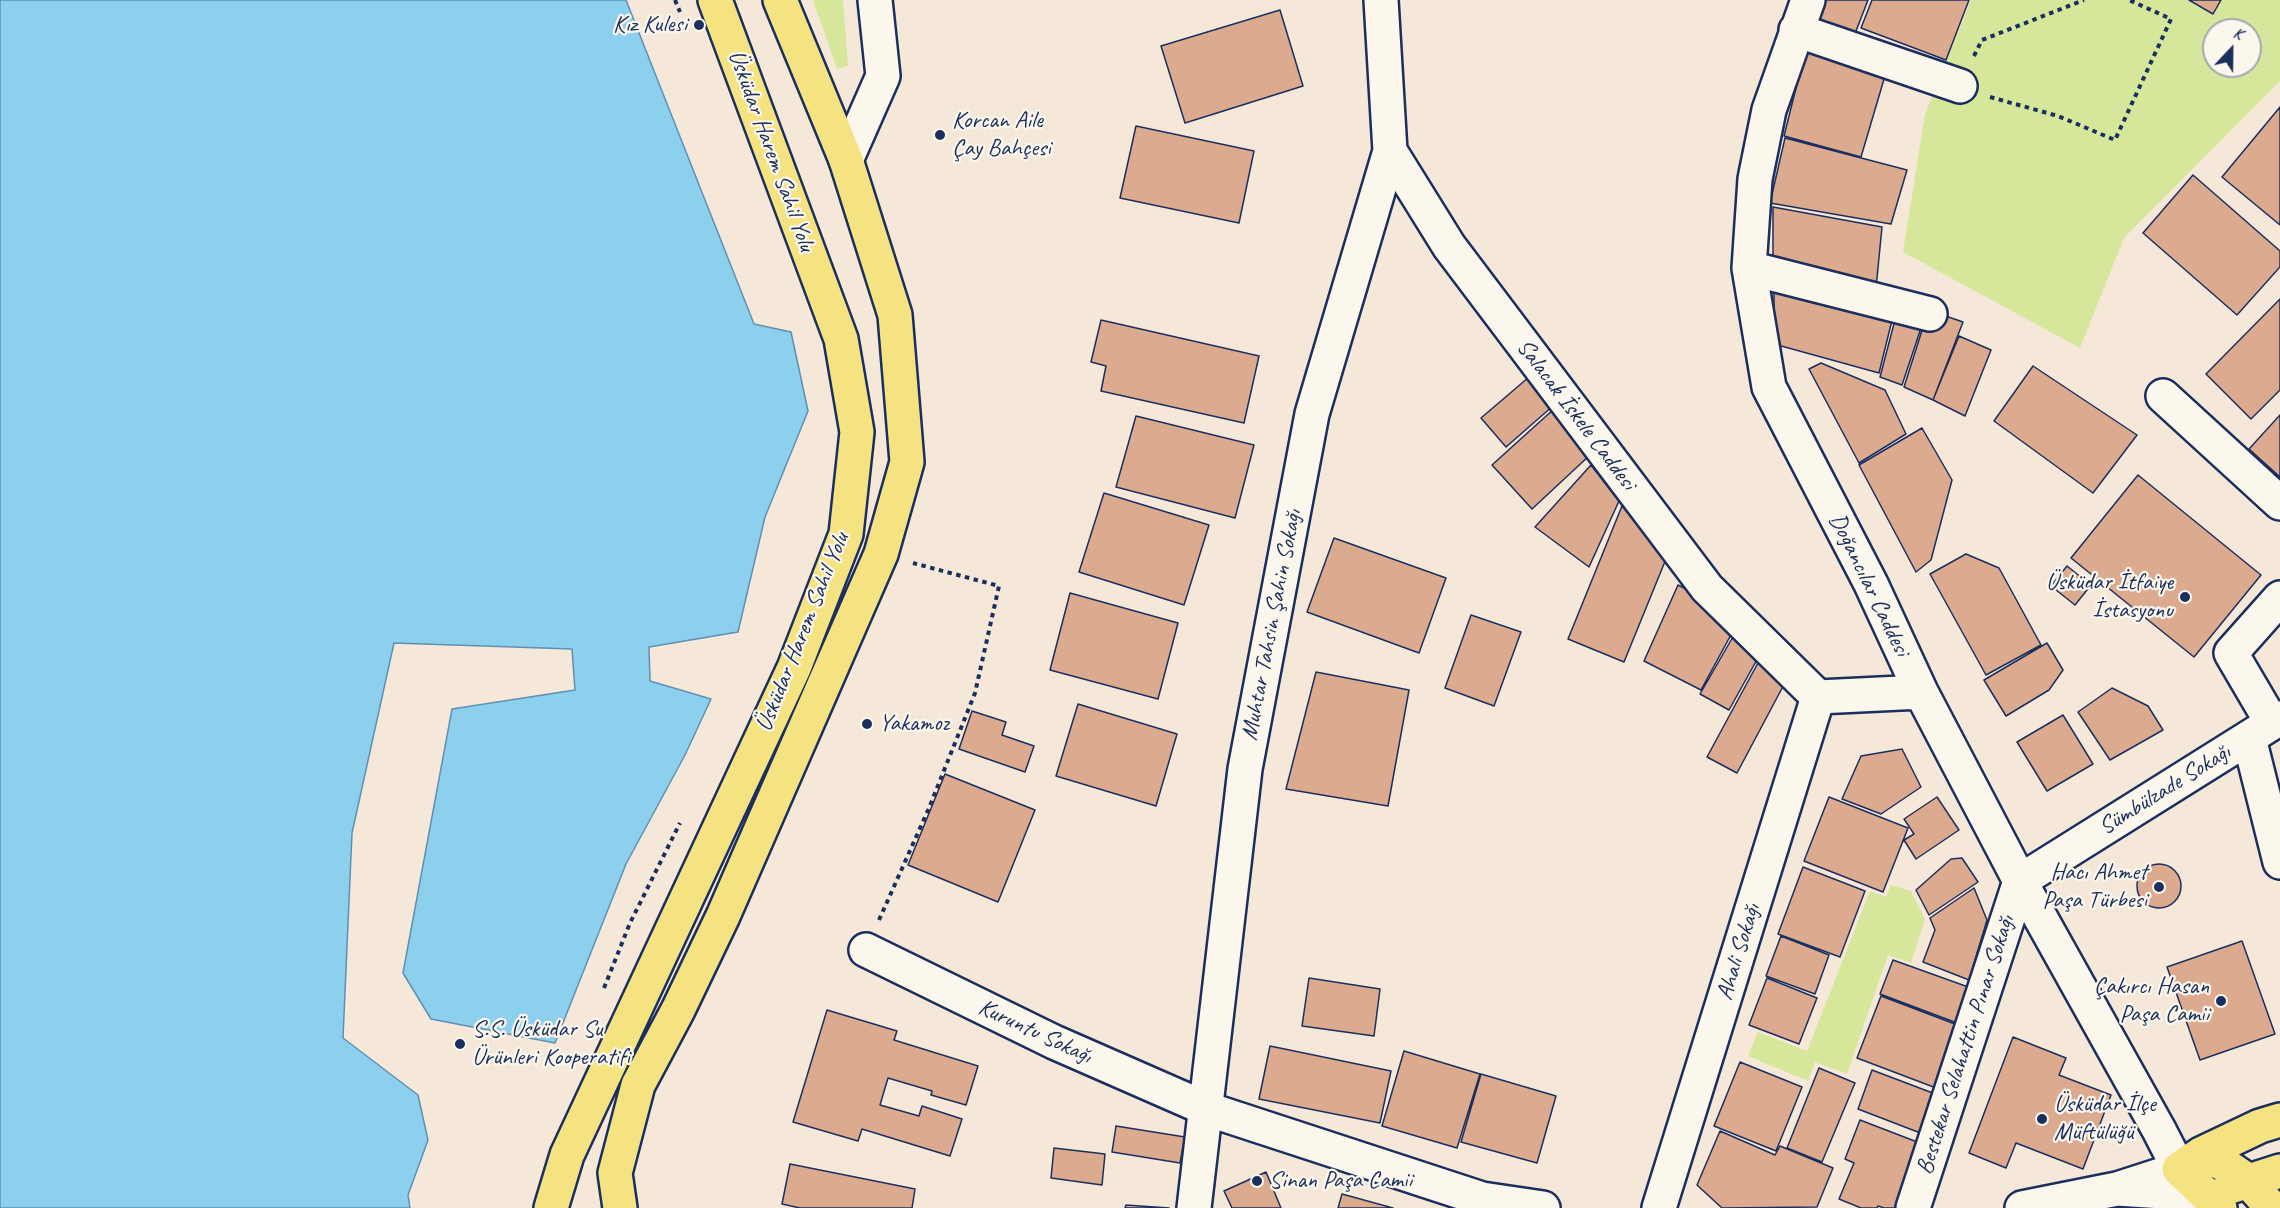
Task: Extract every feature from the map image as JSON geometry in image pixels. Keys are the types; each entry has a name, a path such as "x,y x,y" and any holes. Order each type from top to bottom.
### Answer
{"main road":[{"name":"Üsküdar Harem Sahil Yolu","path":"551,1208 567,1155 794,668 846,534 857,432 841,339 715,0"},
{"name":"Üsküdar Harem Sahil Yolu","path":"621,1208 615,1173 638,1085 678,1010 723,916 881,554 906,462 895,315 846,160 780,0"},
{"path":"2190,1161 2260,1126 2280,1120"},
{"path":"2190,1161 2225,1165 2247,1180 2272,1208"},
{"path":"2190,1161 2214,1202 2247,1180 2280,1171"}],"street":[{"path":"846,160 883,76 875,0"},
{"name":"Salacak İskele Caddesi","path":"1381,0 1390,151 1449,246 1707,588 1818,697"},
{"name":"Doğancılar Caddesi","path":"1808,0 1768,110 1755,179 1749,268 1769,387 1871,584 1921,692 2020,881 2159,1130 2190,1161"},
{"path":"1796,30 1960,86"},
{"name":"Muhtar Tahsin Şahin Sokağı","path":"1194,1208 1245,770 1312,414 1390,151"},
{"path":"1749,268 1930,314"},
{"path":"2163,396 2280,503"},
{"path":"2280,597 2231,652 2267,726 2280,862"},
{"path":"1818,697 1921,692"},
{"name":"Ahali Sokağı","path":"1659,1208 1818,697"},
{"name":"Sümbülzade Sokağı","path":"2020,881 2267,726"},
{"name":"Bestekar Selahattin Pınar Sokağı","path":"1913,1208 2020,881"},
{"name":"Kuruntu Sokağı","path":"866,951 1054,1042 1207,1108 1482,1199 1543,1208"},
{"path":"2022,1208 2117,1189 2190,1161"},
{"path":"2117,1189 2214,1202"}],"path":[{"path":"675,0 684,20"},
{"path":"2084,0 1982,40 1960,86 2007,103 2058,116 2115,140 2171,18 2129,0"},
{"path":"866,951 975,693 999,586 881,554"},
{"path":"603,990 630,923 683,818"}],"green space":[{"path":"813,0 843,0 848,66 837,69"},
{"path":"1971,0 2280,0 2280,81 2124,238 2080,348 1903,252 1925,114"},
{"path":"1891,885 1911,891 1925,919 1911,963 1888,955 1847,1074 1815,1062 1808,1081 1748,1056 1758,1032 1807,1051 1870,891 1886,897"}],"water":[{"path":"0,0 626,0 754,324 791,332 808,411 765,517 738,632 649,647 650,681 711,699 685,755 626,864 555,1043 431,1019 403,973 452,709 575,690 572,649 394,643 352,833 343,1038 418,1095 428,1140 408,1195 410,1208 0,1208"}],"building":[{"path":"1818,0 1868,0 1851,44 1808,26"},
{"path":"1872,0 1969,0 1946,60 1861,28"},
{"path":"2189,0 2221,0 2213,14"},
{"path":"1280,10 1303,86 1185,123 1161,46"},
{"path":"1808,40 1887,69 1861,157 1784,136"},
{"path":"2280,107 2280,225 2222,177"},
{"path":"1136,126 1254,151 1239,223 1120,198"},
{"path":"1785,138 1907,170 1891,224 1770,203"},
{"path":"2193,175 2280,251 2280,267 2237,315 2143,233"},
{"path":"1773,207 1882,227 1876,288 1773,267"},
{"path":"1774,279 1894,312 1879,373 1774,344"},
{"path":"2280,299 2280,390 2251,419 2206,374"},
{"path":"1937,313 1963,322 1933,400 1904,387 1925,321"},
{"path":"1896,316 1922,325 1902,385 1880,377"},
{"path":"1101,320 1259,356 1244,423 1101,391 1106,366 1091,362"},
{"path":"1959,336 1991,350 1965,416 1933,400"},
{"path":"1821,363 1885,390 1906,434 1859,463 1809,369"},
{"path":"2033,366 2137,435 2093,493 1994,421"},
{"path":"1529,377 1554,405 1506,447 1481,418"},
{"path":"1555,408 1590,455 1532,509 1492,465"},
{"path":"2280,415 2280,477 2249,449"},
{"path":"1136,416 1254,445 1235,518 1116,487"},
{"path":"1922,428 1952,480 1931,560 1916,572 1859,465"},
{"path":"1591,465 1619,501 1589,567 1535,527"},
{"name":"Üsküdar İtfaiye İstasyonu","path":"2138,475 2261,575 2194,657 2071,558"},
{"path":"1104,493 1209,525 1184,605 1079,572"},
{"path":"1622,506 1666,559 1624,662 1568,639"},
{"path":"1334,538 1446,578 1419,653 1307,612"},
{"path":"1966,554 1999,568 2041,645 1986,675 1930,574"},
{"path":"2067,566 2091,585 2075,605 2051,586"},
{"path":"1678,585 1692,592 1733,631 1701,690 1644,661"},
{"path":"1070,593 1178,623 1158,699 1050,670"},
{"path":"1471,615 1521,632 1494,706 1445,688"},
{"path":"1734,635 1759,656 1729,710 1700,694"},
{"path":"2047,643 2063,670 2049,690 2006,716 1984,680"},
{"path":"1759,661 1788,677 1737,773 1707,757"},
{"path":"1316,672 1409,690 1388,806 1286,789"},
{"path":"2112,688 2148,706 2163,730 2110,760 2078,712"},
{"path":"1078,704 1177,734 1156,806 1056,776"},
{"path":"972,711 1006,722 1002,735 1034,746 1025,772 959,749"},
{"path":"2063,715 2093,764 2047,791 2017,742"},
{"path":"1902,749 1921,787 1881,814 1842,799 1861,756"},
{"path":"945,774 1035,810 998,902 908,865"},
{"path":"1829,797 1908,828 1883,892 1804,861"},
{"path":"1937,797 1959,830 1916,859 1904,840 1914,834 1904,819"},
{"path":"1962,858 1978,882 1929,915 1916,890 1951,859"},
{"name":"Hacı Ahmet Paşa Türbesi","path":"2159,864 2175,870 2181,886 2175,902 2159,908 2143,902 2137,886 2143,870"},
{"path":"1803,867 1865,891 1840,957 1778,934"},
{"path":"1974,888 1987,920 1969,980 1923,962 1935,930 1930,918"},
{"path":"1781,936 1829,955 1815,994 1766,976"},
{"name":"Çakırcı Hasan Paşa Camii","path":"2242,941 2275,1034 2200,1060 2167,967"},
{"path":"1893,960 1971,988 1957,1023 1880,994"},
{"path":"1309,978 1380,989 1374,1036 1302,1026"},
{"path":"1767,978 1817,998 1799,1044 1749,1025"},
{"path":"1881,996 1968,1029 1944,1091 1857,1058"},
{"path":"827,1010 897,1031 894,1040 978,1066 966,1105 931,1095 932,1091 888,1078 880,1105 919,1116 922,1106 962,1119 950,1156 862,1129 858,1141 793,1122"},
{"name":"Üsküdar İlçe Müftülüğü","path":"2013,1037 2066,1058 2059,1075 2111,1095 2083,1169 2016,1143 2006,1168 1969,1153"},
{"path":"1270,1046 1391,1071 1380,1123 1259,1099"},
{"path":"1404,1051 1480,1074 1457,1148 1382,1126"},
{"path":"1740,1062 1802,1087 1776,1151 1714,1126"},
{"path":"1819,1068 1855,1083 1822,1162 1787,1148"},
{"path":"1872,1070 1938,1095 1923,1134 1858,1109"},
{"path":"1481,1074 1556,1096 1537,1163 1461,1142"},
{"path":"1860,1120 1925,1145 1900,1208 1878,1206 1877,1208 1861,1208 1839,1199 1854,1163 1845,1159"},
{"path":"1116,1126 1185,1137 1180,1163 1112,1152"},
{"path":"1720,1131 1775,1155 1780,1146 1833,1168 1817,1207 1722,1208 1697,1185"},
{"path":"1054,1148 1105,1154 1102,1185 1051,1178"},
{"path":"790,1164 915,1189 912,1208 800,1208 782,1204"},
{"name":"Sinan Paşa Camii","path":"1266,1172 1281,1208 1232,1208 1224,1191"},
{"path":"1342,1194 1393,1208 1338,1208"},
{"path":"1126,1205 1169,1208 1125,1208"}],"place":[{"name":"Kız Kulesi","path":"699,25"},
{"name":"Korcan Aile Çay Bahçesi","path":"940,135"},
{"name":"Üsküdar İtfaiye İstasyonu","path":"2185,597"},
{"name":"Yakamoz","path":"867,724"},
{"name":"Hacı Ahmet Paşa Türbesi","path":"2159,887"},
{"name":"Çakırcı Hasan Paşa Camii","path":"2221,1001"},
{"name":"S.S. Üsküdar Su Ürünleri Kooperatifi","path":"460,1044"},
{"name":"Üsküdar İlçe Müftülüğü","path":"2042,1119"},
{"name":"Sinan Paşa Camii","path":"1257,1181"}]}
